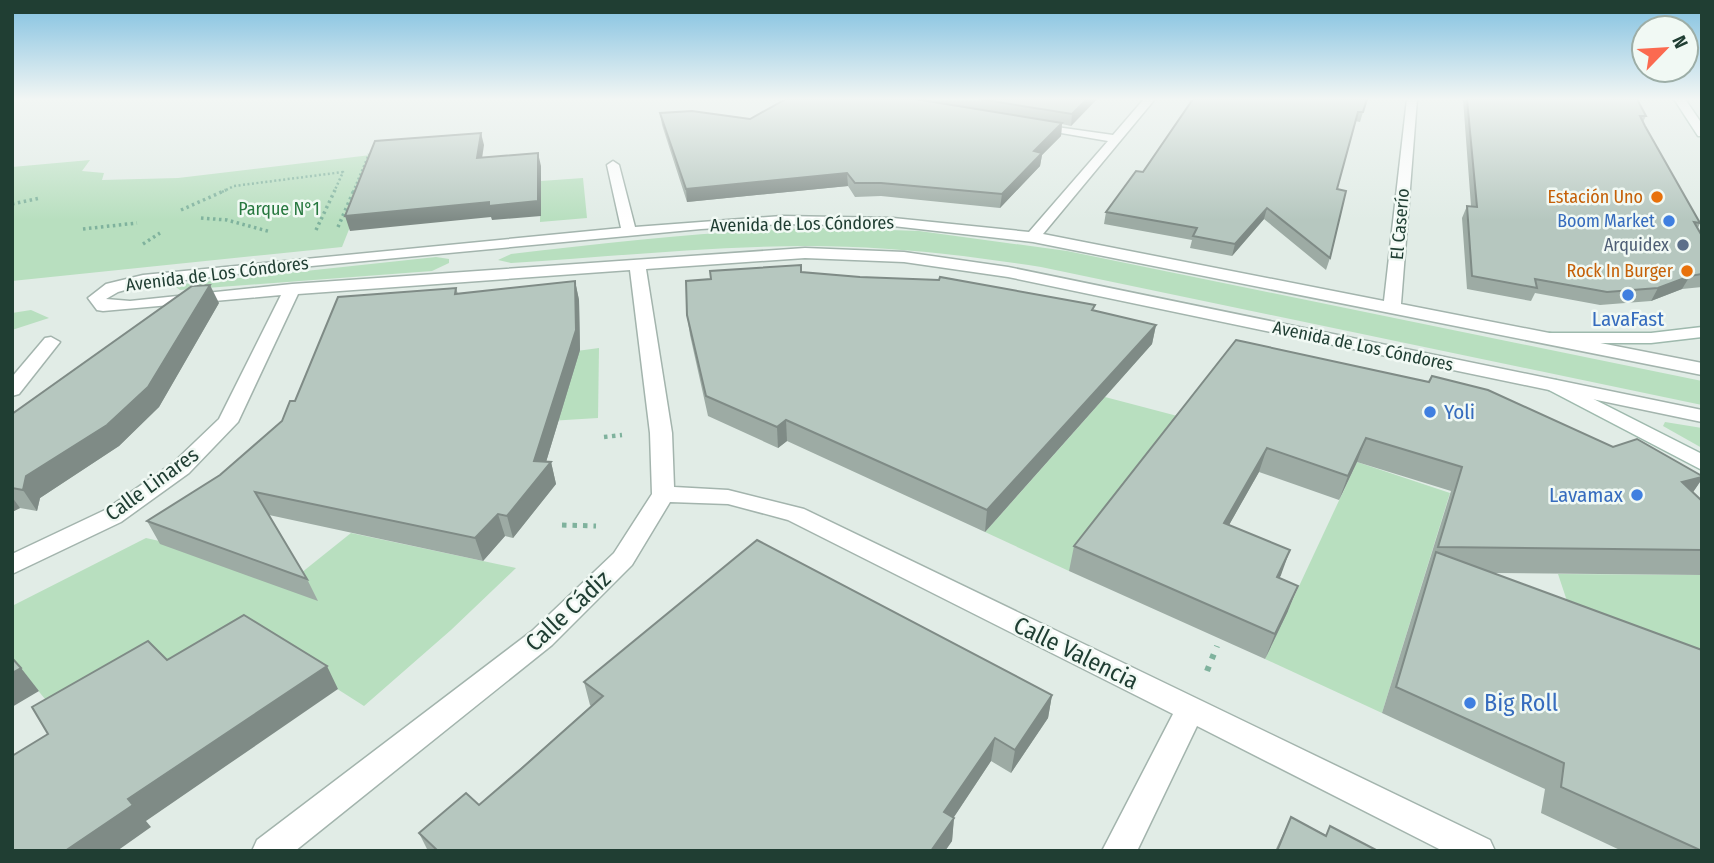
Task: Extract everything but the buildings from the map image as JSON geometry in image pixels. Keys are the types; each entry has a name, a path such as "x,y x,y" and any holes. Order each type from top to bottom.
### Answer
{"street":[{"path":"1033,237 1117,139"},
{"name":"El Caserío","path":"1392,308 1408,139"},
{"path":"613,164 629,232"},
{"name":"Avenida de Los Cóndores","path":"1702,369 1033,237 893,222 782,220 324,260 143,280 112,288 96,298 103,306 130,306 292,289 805,253 904,257 1008,272 1702,416"},
{"path":"468,276 476,246"},
{"path":"637,264 661,433 663,494"},
{"name":"Calle Linares","path":"12,565 113,516 181,468 228,422 292,289"},
{"path":"1549,338 1651,338 1702,332"},
{"path":"12,390 51,342"},
{"path":"1556,386 1702,463"},
{"name":"Calle Valencia","path":"663,494 728,497 796,514 1478,851"},
{"name":"Calle Cádiz","path":"270,851 542,638 623,559 663,494"},
{"path":"1119,851 1191,709"}],"path":[{"path":"324,260 369,154"},
{"path":"181,210 209,194 259,181 343,172 312,239"},
{"path":"259,181 264,173"},
{"path":"12,204 40,198"},
{"path":"201,218 252,225 279,236"},
{"path":"83,229 137,223"}],"green space":[{"name":"Parque N°1","path":"379,154 342,247 12,281 12,167 90,160 82,171 104,173 102,180 178,178"},
{"path":"583,178 587,218 540,222 541,181"},
{"path":"831,228 919,231 1067,251 1702,381 1702,405 1041,267 954,255 896,249 771,246 511,263 498,260 511,254 671,237"},
{"path":"436,257 449,259 449,263 432,271 180,290 173,285"},
{"path":"31,310 49,318 12,330 12,313"},
{"path":"599,348 598,418 434,428 451,368"},
{"path":"1105,397 1185,418 1069,571 985,532"},
{"path":"1665,422 1702,428 1702,448 1663,426"},
{"path":"1357,462 1450,493 1382,713 1265,659"},
{"path":"351,533 516,568 451,630 364,706 232,622 64,722 12,659 12,606 146,538 301,573"},
{"path":"1558,574 1702,575 1702,683 1571,613"}],"place":[{"name":"Estación Uno","path":"1657,197"},
{"name":"Boom Market","path":"1669,221"},
{"name":"Arquidex","path":"1683,245"},
{"name":"Rock In Burger","path":"1687,271"},
{"name":"LavaFast","path":"1628,295"},
{"name":"Yoli","path":"1430,412"},
{"name":"Lavamax","path":"1637,495"},
{"name":"Big Roll","path":"1470,703"}]}
